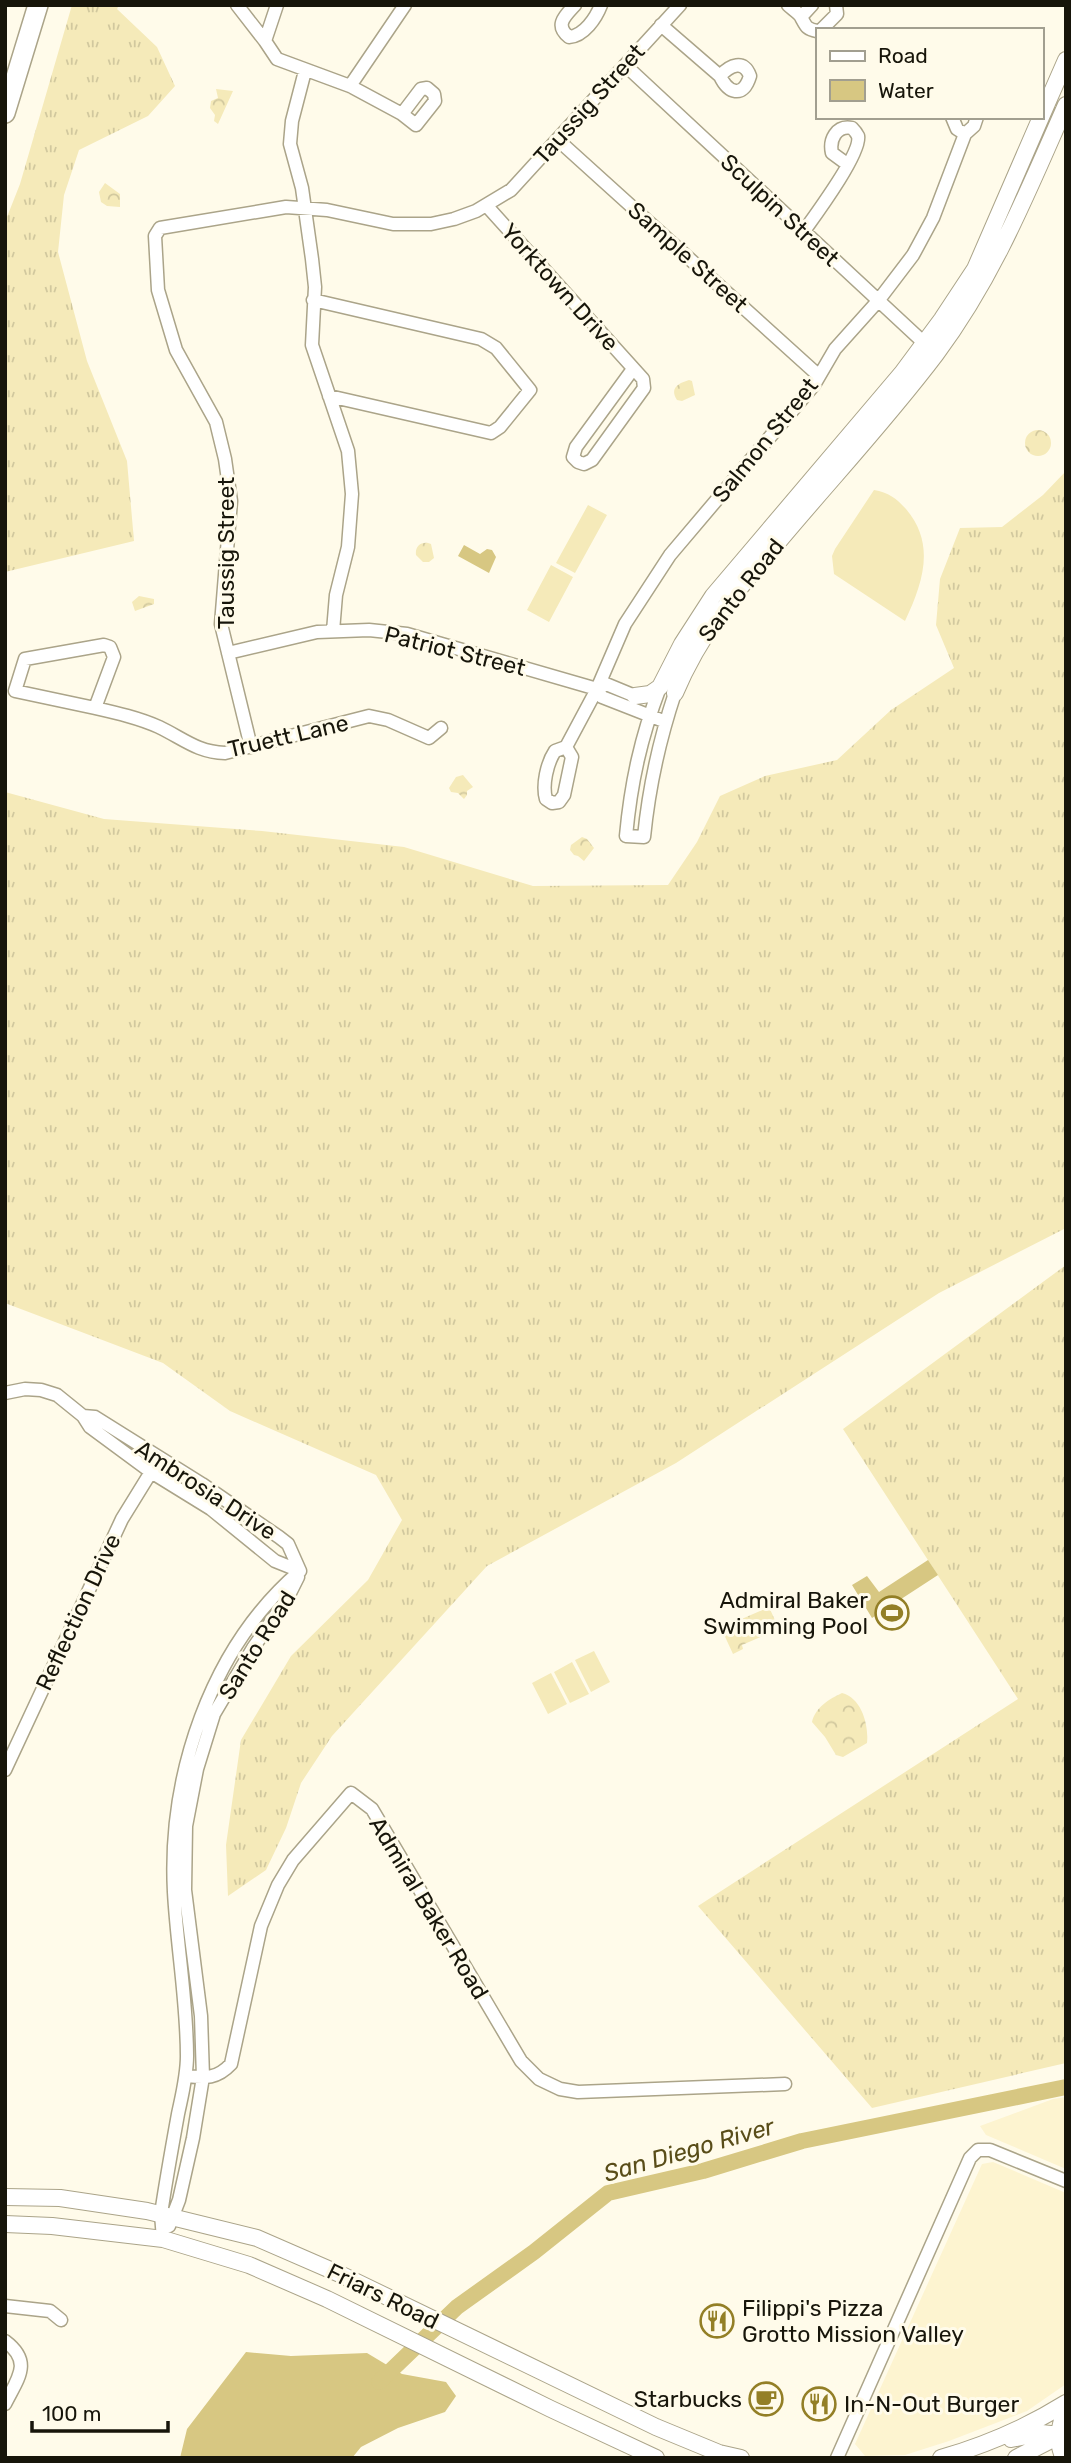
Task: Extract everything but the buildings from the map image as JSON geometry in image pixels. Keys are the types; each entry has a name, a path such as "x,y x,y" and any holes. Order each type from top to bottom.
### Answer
{"highway":[{"path":"5,113 38,5"}],"main road":[{"name":"Santo Road","path":"1043,112 1066,60"},
{"name":"Santo Road","path":"667,690 727,602 930,349 972,303 1016,220 1066,105"},
{"name":"Santo Road","path":"930,349 975,269 1040,119"},
{"path":"635,696 667,690"},
{"name":"Friars Road","path":"5,2197 60,2198 167,2215 257,2238 342,2275 666,2431 719,2453 741,2458"},
{"name":"Friars Road","path":"5,2224 52,2226 163,2239 249,2265 327,2299 656,2458"},
{"path":"990,2443 1066,2403"},
{"path":"1064,2458 1060,2451 1064,2435 1061,2419 1066,2413"},
{"path":"941,2458 990,2443 1041,2433 1064,2435"},
{"path":"1016,2458 1064,2435"}],"street":[{"path":"237,5 277,60 350,86 402,114"},
{"path":"265,41 277,5"},
{"path":"350,86 405,5"},
{"path":"575,5 562,19 560,26 569,37 581,34 598,13 600,6"},
{"name":"Taussig Street","path":"251,747 221,624 231,501 225,459 216,422 176,350 159,290 155,236 160,228 286,207 327,210 393,224 418,225 454,219 486,205 511,190 680,5"},
{"path":"788,5 801,17 804,25 816,31"},
{"path":"801,17 812,5"},
{"path":"822,28 836,13 836,5"},
{"path":"661,25 720,76"},
{"name":"Sculpin Street","path":"625,65 930,349"},
{"path":"305,71 292,121 290,144 302,188 312,259 312,345 348,451 352,495 348,547 336,595 333,631"},
{"path":"953,119 957,129 965,134"},
{"name":"Salmon Street","path":"566,747 597,689 625,624 670,555 814,385 835,349 913,255 928,227 965,134 974,126 976,119"},
{"name":"Sample Street","path":"558,140 818,374"},
{"path":"804,231 830,196 847,164"},
{"name":"Yorktown Drive","path":"486,205 643,379 644,388 592,460 584,464 578,462 573,457 576,447 633,369"},
{"path":"313,300 481,339 496,348 530,390 500,427 491,433 329,396"},
{"name":"Patriot Street","path":"228,653 333,631 369,630 407,634 597,689 602,697 666,722"},
{"name":"Truett Lane","path":"95,708 114,657 110,647 104,645 24,659 15,691 125,715 158,727 207,752 225,753 369,716 388,720 429,738 441,728"},
{"name":"Patriot Street","path":"597,689 606,684 635,696"},
{"name":"Santo Road","path":"667,690 666,722 651,777 644,837 626,836 630,794 643,731 649,716 667,690"},
{"name":"Ambrosia Drive","path":"5,1393 25,1388 57,1395 83,1416 90,1427 151,1472 211,1509 275,1561 300,1571"},
{"name":"Ambrosia Drive","path":"83,1416 95,1417 202,1484 279,1537 288,1544 300,1571"},
{"name":"Reflection Drive","path":"5,1770 122,1519 159,1458"},
{"name":"Santo Road","path":"163,2239 186,2076 185,2010 174,1890 176,1819 188,1757 204,1707 228,1661 279,1590 300,1571"},
{"name":"Santo Road","path":"167,2215 193,2138 203,2077 201,2016 185,1891 186,1826 197,1769 214,1714 253,1648 287,1599 300,1571"},
{"name":"Admiral Baker Road","path":"203,2077 222,2074 231,2064 261,1926 278,1885 293,1860 351,1793 372,1809 494,2019 521,2062 539,2079 561,2089 579,2092 785,2084"},
{"path":"186,2076 203,2077"},
{"path":"837,2458 970,2158 978,2150 990,2150 1066,2181"},
{"path":"5,2306 50,2311 61,2319"},
{"path":"5,2341 20,2356 22,2364 21,2372 5,2404"}],"shaded area":[{"path":"1066,2097 1066,2169 986,2135 980,2126 1053,2099"},
{"path":"993,2162 1066,2193 1066,2384 1027,2411 949,2441 905,2455 865,2456 855,2444 982,2164"}],"green space":[{"path":"72,5 119,5 117,9 157,47 175,86 148,116 79,150 64,195 58,252 87,361 127,461 134,541 5,572 5,222 20,184"},
{"path":"216,89 233,91 218,124 214,121 215,115 210,108 211,101 218,98"},
{"path":"105,183 120,194 120,207 107,206 101,202 99,192"},
{"path":"689,380 692,381 695,395 682,401 677,400 675,389"},
{"path":"1038,430 1047,434 1051,443 1047,452 1038,456 1029,452 1025,443 1029,434"},
{"path":"1066,471 1066,1228 939,1293 676,1463 487,1566 332,1736 301,1783 286,1828 266,1870 228,1896 226,1845 241,1740 291,1656 368,1580 402,1520 376,1475 230,1411 163,1363 5,1303 5,792 104,819 262,831 404,847 533,886 668,885 697,842 720,796 765,776 837,760 891,710 954,668 936,625 940,579 960,528 1002,527 1043,495"},
{"path":"874,490 888,494 903,505 921,536 924,550 921,578 905,621 834,574 832,556 835,549"},
{"path":"588,505 607,515 575,573 556,563"},
{"path":"420,544 431,544 434,558 423,562 416,555 417,547"},
{"path":"551,565 573,577 549,622 527,610"},
{"path":"139,596 154,599 154,604 135,611 132,602"},
{"path":"463,775 473,787 467,791 464,799 449,788 456,777"},
{"path":"582,837 594,848 584,861 570,850 571,845"},
{"path":"1066,1265 1066,2063 872,2108 698,1906 1018,1699 843,1429"},
{"path":"769,1607 779,1629 742,1645 743,1649 733,1654 721,1628"},
{"path":"594,1651 610,1682 591,1692 575,1660"},
{"path":"572,1662 589,1694 570,1703 554,1672"},
{"path":"551,1673 567,1704 548,1714 532,1683"},
{"path":"842,1693 849,1696 859,1707 867,1736 867,1743 843,1757 836,1755 812,1722 823,1704"}],"water":[{"path":"464,545 480,554 487,549 492,550 496,557 489,573 458,556"},
{"path":"928,1560 938,1575 872,1618 852,1585 867,1576 879,1592"},
{"path":"246,2352 291,2356 367,2353 402,2374 446,2382 456,2396 445,2412 398,2428 361,2447 352,2458 180,2458 187,2429"}],"waterway":[{"name":"San Diego River","path":"379,2382 457,2307 534,2252 608,2193 703,2171 802,2141 1066,2087"}],"place":[{"name":"Admiral Baker Swimming Pool","path":"892,1613"},
{"name":"Filippi's Pizza Grotto Mission Valley","path":"717,2321"},
{"name":"Starbucks","path":"766,2399"},
{"name":"In-N-Out Burger","path":"819,2404"}]}
